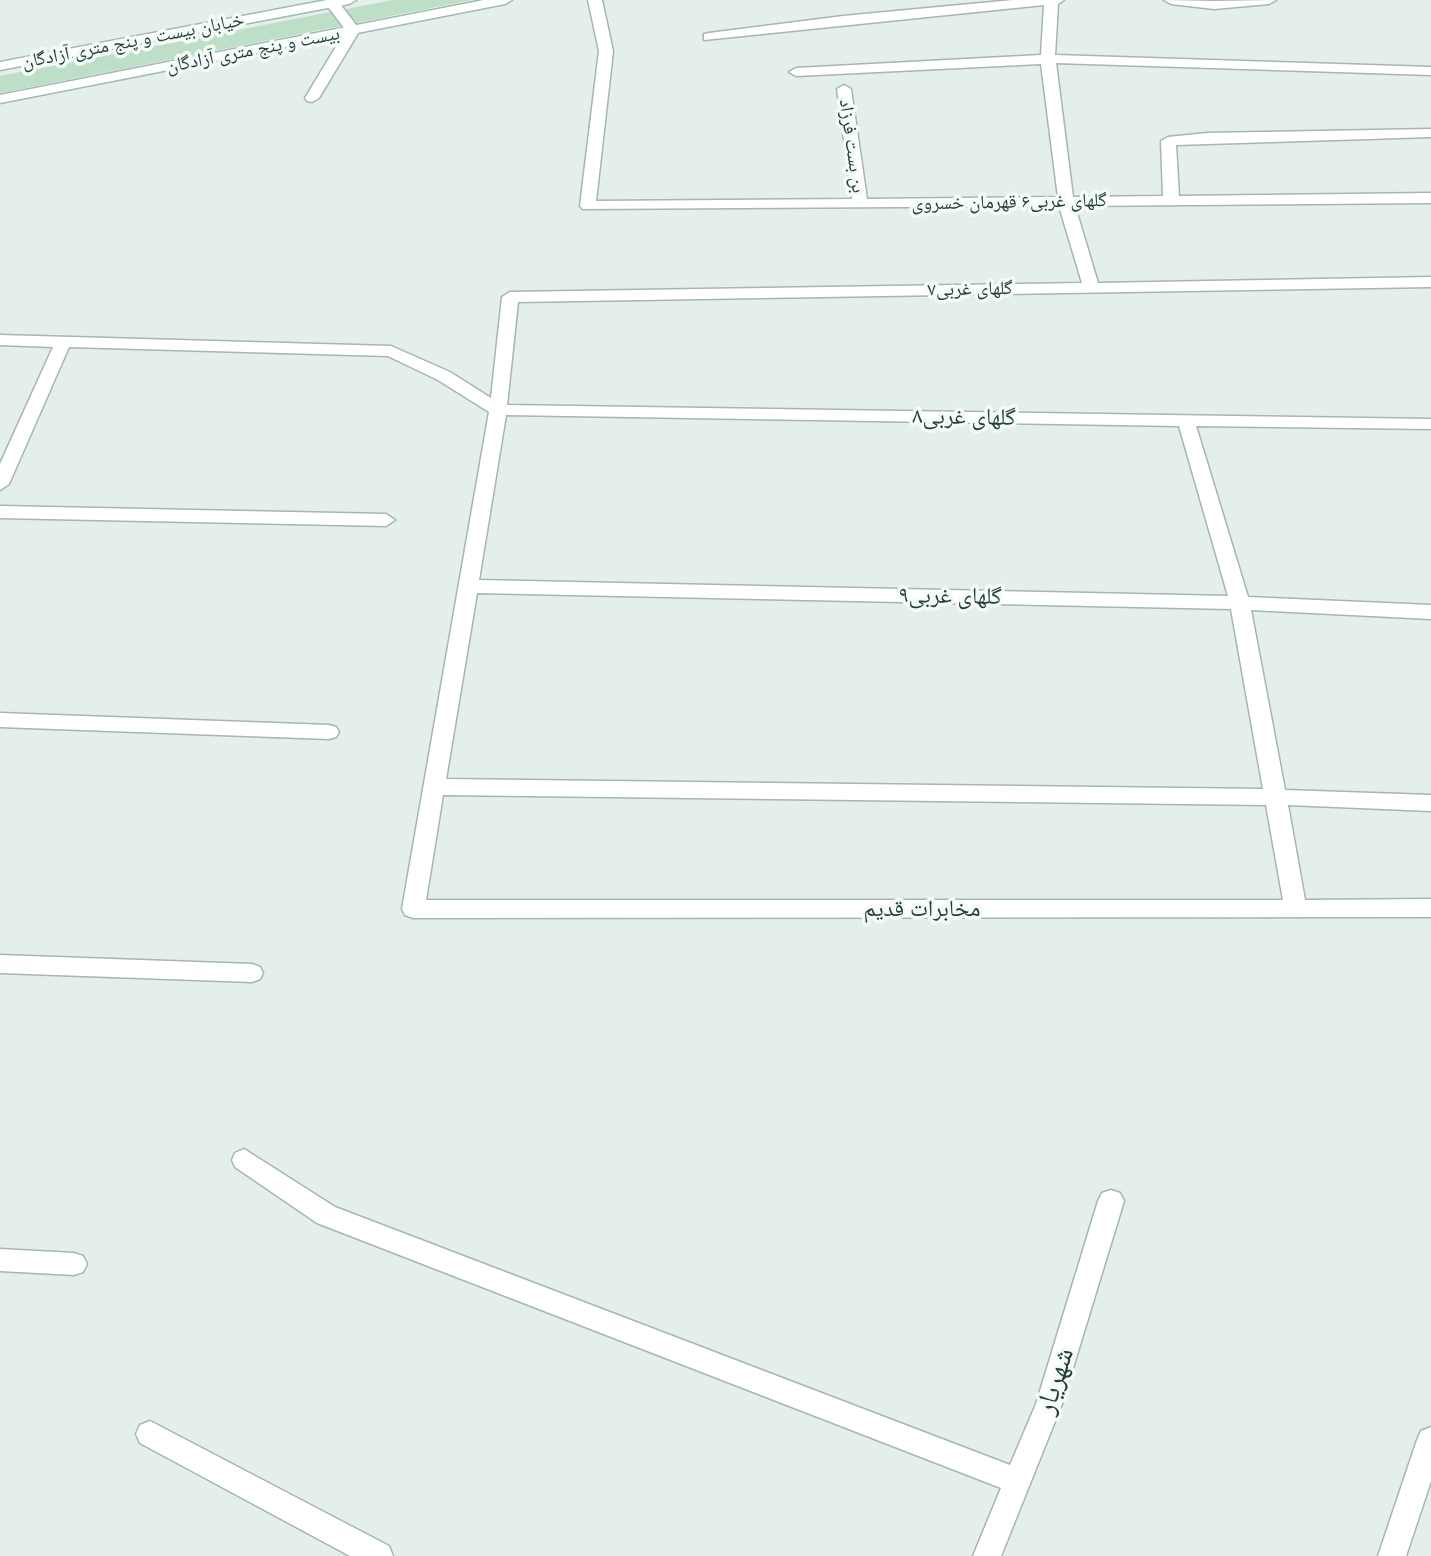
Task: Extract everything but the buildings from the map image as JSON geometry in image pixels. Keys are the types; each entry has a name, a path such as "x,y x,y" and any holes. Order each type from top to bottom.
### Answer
{"street":[{"name":"خیابان بیست و پنج متری آزادگان","path":"0,66 349,0"},
{"name":"بیست و پنج متری آزادگان","path":"0,99 505,0"},
{"name":"گلهای غربی۶ قهرمان خسروی","path":"595,0 606,51 588,206 1431,198"},
{"path":"709,37 843,20 1053,0 1048,59 1066,202 1091,287"},
{"path":"1171,0 1214,5 1269,0"},
{"path":"312,98 353,30 332,3"},
{"path":"796,72 1048,59 1431,72"},
{"name":"بن بست فرزاد","path":"844,89 860,204"},
{"path":"1171,200 1168,141 1207,137 1431,133"},
{"name":"گلهای غربی۷","path":"498,410 510,297 1431,282"},
{"path":"0,340 391,351 444,376 498,410 434,787 1275,797 1431,803"},
{"path":"0,484 63,342"},
{"name":"گلهای غربی۸","path":"498,410 1431,424"},
{"path":"1186,421 1240,603 1296,909"},
{"path":"0,512 386,520"},
{"name":"گلهای غربی۹","path":"468,586 1240,603 1431,612"},
{"path":"0,720 329,732"},
{"name":"مخابرات قدیم","path":"434,787 413,909 1431,908"},
{"path":"0,964 252,973"},
{"path":"244,1160 326,1215 1018,1481"},
{"name":"شهریار","path":"987,1556 1049,1404 1111,1201"},
{"path":"0,1260 74,1264"},
{"path":"150,1434 379,1556"},
{"path":"1392,1556 1431,1440"}],"green space":[{"path":"393,0 472,0 0,93 0,76"}]}
